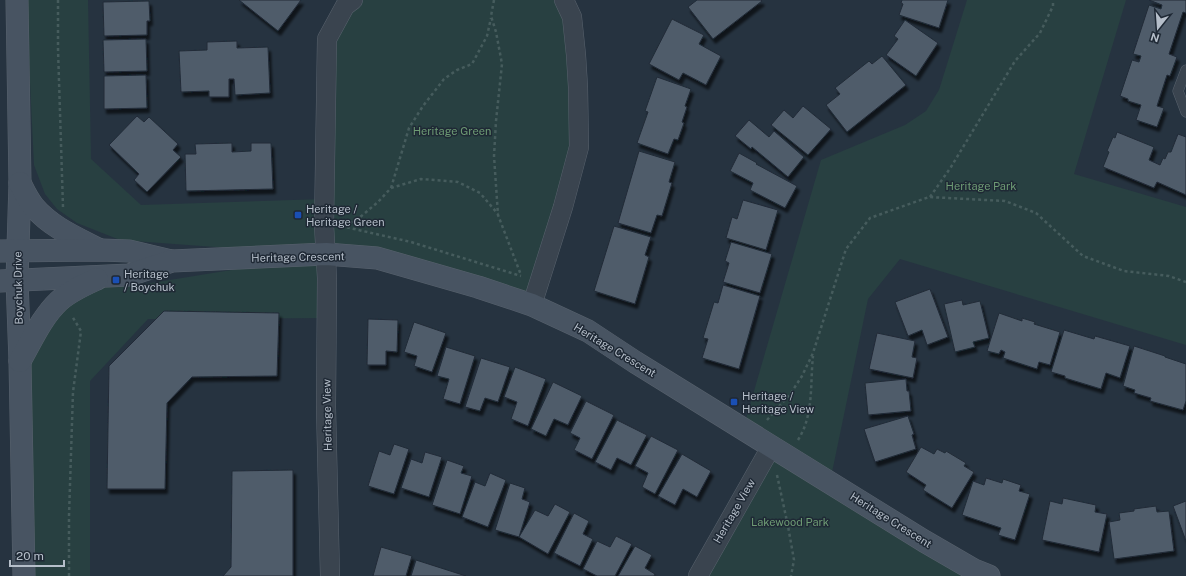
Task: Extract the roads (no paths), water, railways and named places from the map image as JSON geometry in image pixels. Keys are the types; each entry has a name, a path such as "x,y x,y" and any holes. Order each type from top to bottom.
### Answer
{"street":[{"name":"Boychuk Drive","path":"17,0 20,183 9,251 8,281 20,361 24,576"},
{"path":"326,254 324,225 326,39 345,6 353,0"},
{"path":"532,305 563,207 579,147 576,55 572,17 564,0"},
{"path":"20,183 34,207 48,221 67,233 101,250"},
{"name":"Heritage Crescent","path":"9,251 129,251 172,261"},
{"name":"Heritage Crescent","path":"8,281 129,275 172,261 326,254 377,258 478,287 532,305 588,331 763,442 924,541 974,570 989,576"},
{"name":"Heritage View","path":"326,254 326,407 330,576"},
{"path":"20,361 38,328 60,300 79,287 104,276"},
{"name":"Heritage View","path":"698,576 763,442"}],"lane":[{"path":"1186,70 1178,91 1186,112"}],"place":[{"name":"Heritage / Heritage Green","path":"298,215"},
{"name":"Heritage / Boychuk","path":"116,280"},
{"name":"Heritage / Heritage View","path":"734,402"}],"park label":[{"name":"Heritage Green","path":"452,131"},
{"name":"Heritage Park","path":"981,186"},
{"name":"Lakewood Park","path":"790,522"}]}
